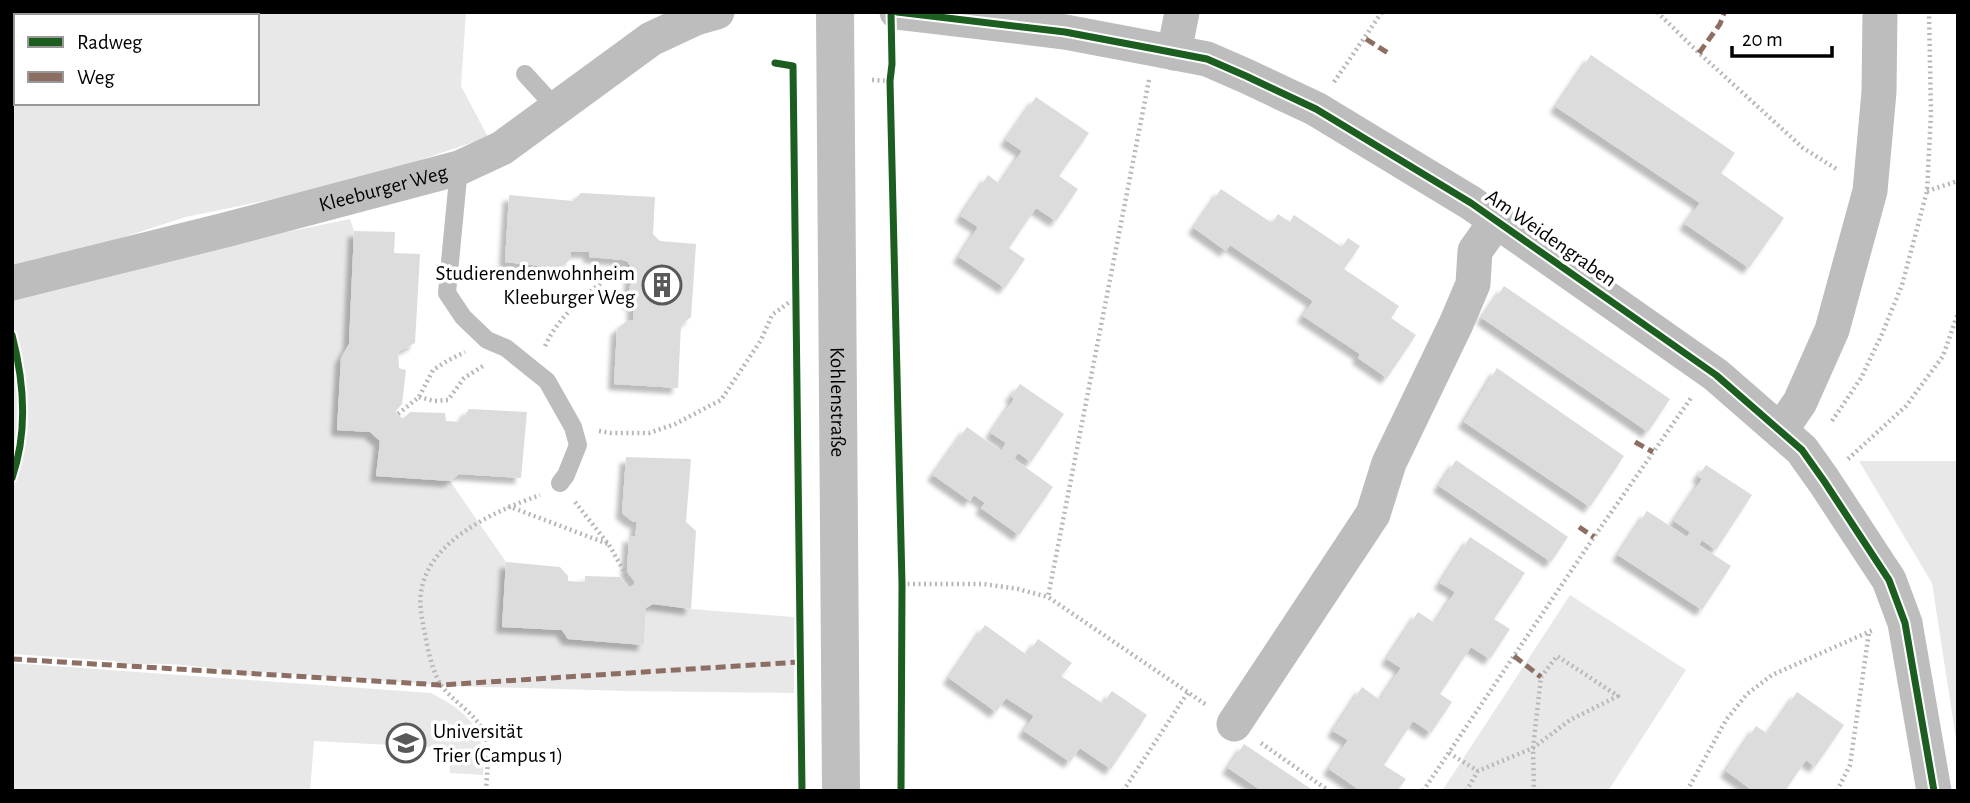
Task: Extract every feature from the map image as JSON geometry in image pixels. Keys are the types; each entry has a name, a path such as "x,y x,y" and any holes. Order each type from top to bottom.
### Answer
{"main road":[{"name":"Kohlenstraße","path":"835,12 841,791"}],"street":[{"name":"Kleeburger Weg","path":"12,283 225,230 459,167 502,148 651,39 696,18 717,12"},
{"name":"Am Weidengraben","path":"897,12 1065,32 1207,59 1315,109 1394,155 1497,220 1716,375 1802,450 1889,580 1905,623 1934,791"},
{"path":"1164,51 1182,12"},
{"path":"1781,430 1800,402 1832,330 1870,191 1879,92 1880,12"},
{"name":"Am Weidengraben","path":"1234,724 1373,513 1388,463 1473,284 1475,251 1497,220"}],"lane":[{"path":"525,74 556,108"},
{"path":"459,167 447,293 463,317 487,340 506,348 547,381 573,427 578,445 560,483"}],"path":[{"path":"1315,109 1366,39 1382,12"},
{"path":"1657,12 1803,148 1870,191"},
{"path":"1800,402 1831,421 1861,378 1902,285 1927,191 1931,113 1929,12"},
{"path":"1048,597 1164,51"},
{"path":"1927,191 1958,181"},
{"path":"547,381 543,348 551,333 568,311 628,262"},
{"path":"573,427 611,433 649,433 675,424 721,400 761,340 772,315 795,298"},
{"path":"1824,481 1906,406 1943,356 1958,313"},
{"path":"398,414 419,397 433,370 487,340"},
{"path":"419,397 434,401 449,400 464,379 478,368 492,362 528,365"},
{"path":"1423,791 1681,412 1695,393 1716,375"},
{"path":"486,791 485,737 477,720 441,685 433,666 422,620 421,592 430,565 458,536 508,506 541,494 560,483 608,545 632,585"},
{"path":"508,506 608,545"},
{"path":"902,584 984,584 1048,597 1329,791"},
{"path":"1687,791 1726,720 1747,694 1772,675 1869,631 1905,623"},
{"path":"1837,791 1850,765 1869,631"},
{"path":"1466,791 1478,771 1533,748 1570,720 1618,696 1557,656 1541,677 1533,748 1534,791"},
{"path":"1123,791 1188,692"},
{"path":"1449,753 1478,771"}],"shaded area":[{"path":"12,12 466,12 461,86 488,137 388,171 317,190 186,217 12,273"},
{"path":"350,219 354,231 349,344 341,358 337,430 370,432 380,441 376,476 450,481 506,562 502,627 562,630 569,639 644,645 646,608 653,604 794,617 794,693 453,686 264,672 249,675 234,670 191,666 127,664 12,654 12,298"},
{"path":"1859,461 1958,461 1958,752 1932,583"},
{"path":"1570,595 1686,670 1608,791 1442,791"},
{"path":"12,663 431,693 456,708 473,725 482,746 483,775 450,773 449,748 314,741 310,791 12,791"}],"building":[{"path":"1591,55 1735,153 1721,173 1784,218 1749,268 1685,224 1700,203 1556,107"},
{"path":"1036,97 1089,133 1059,176 1078,189 1056,221 1036,208 1009,248 1025,259 1005,288 959,257 978,227 961,216 988,175 1000,184 1022,151 1006,140"},
{"path":"1221,189 1272,223 1278,214 1290,222 1294,215 1342,247 1348,238 1360,246 1344,269 1399,306 1391,318 1416,335 1387,378 1358,358 1360,354 1303,316 1313,301 1230,245 1226,251 1194,228"},
{"name":"Studierendenwohnheim Kleeburger Weg","path":"581,193 655,197 653,234 660,241 696,244 691,317 681,325 678,388 614,384 617,329 628,320 633,320 633,303 629,303 631,267 628,262 589,257 589,252 571,252 571,259 560,268 505,262 509,195 573,201"},
{"name":"Studierendenwohnheim Kleeburger Weg","path":"354,231 395,232 394,253 420,254 415,343 398,352 399,368 406,370 402,404 395,412 403,419 410,412 445,413 446,421 460,422 469,409 527,412 521,478 459,474 450,481 376,476 380,441 370,432 337,430 341,358 349,344"},
{"path":"1504,286 1670,399 1648,432 1482,318"},
{"path":"1497,368 1624,456 1590,507 1464,422"},
{"path":"1020,384 1064,414 1031,462 1018,453 1014,459 1053,487 1019,535 981,508 985,503 974,495 970,501 933,475 967,427 1001,451 1006,443 991,433 1014,399 1011,396"},
{"path":"626,457 691,459 686,522 696,531 691,609 653,604 646,608 644,645 568,639 562,630 502,627 506,562 560,567 568,576 568,581 585,582 585,576 620,577 629,588 635,582 627,572 629,536 635,537 637,522 622,513"},
{"path":"1456,460 1568,537 1551,562 1439,486"},
{"path":"1706,465 1752,495 1716,550 1702,540 1699,545 1731,566 1702,610 1618,555 1647,511 1687,537 1690,532 1674,521 1702,479 1698,476"},
{"path":"1470,537 1525,573 1494,619 1510,629 1490,659 1471,647 1440,694 1452,702 1431,733 1413,721 1384,765 1406,779 1397,791 1361,791 1329,769 1348,740 1333,731 1362,687 1380,700 1401,668 1387,659 1418,612 1435,623 1455,592 1440,583"},
{"path":"985,625 1027,655 1038,639 1072,663 1061,676 1103,704 1112,691 1147,715 1111,769 1080,748 1070,762 1024,731 1034,716 1006,698 996,712 949,678"},
{"path":"1797,692 1844,725 1815,767 1806,760 1785,791 1753,791 1726,771 1756,726 1768,734"},
{"path":"1244,744 1314,791 1262,791 1228,768"}],"marked path":[{"path":"1699,53 1720,24 1724,13"},
{"path":"1366,39 1388,53"},
{"path":"1635,442 1653,452"},
{"path":"1579,527 1594,537"},
{"path":"1514,656 1541,677"},
{"path":"12,659 441,685 800,662"}],"cycle path":[{"path":"891,12 890,81 902,584 901,791"},
{"path":"897,12 1065,32 1207,59 1246,76 1316,109 1471,203 1716,375 1802,450 1889,580 1905,623 1934,791"},
{"path":"775,63 793,66 802,791"},
{"path":"12,335 22,406 20,443 12,478"}],"place":[{"name":"Studierendenwohnheim Kleeburger Weg","path":"662,285"},
{"name":"Universität Trier (Campus 1)","path":"406,743"}]}
